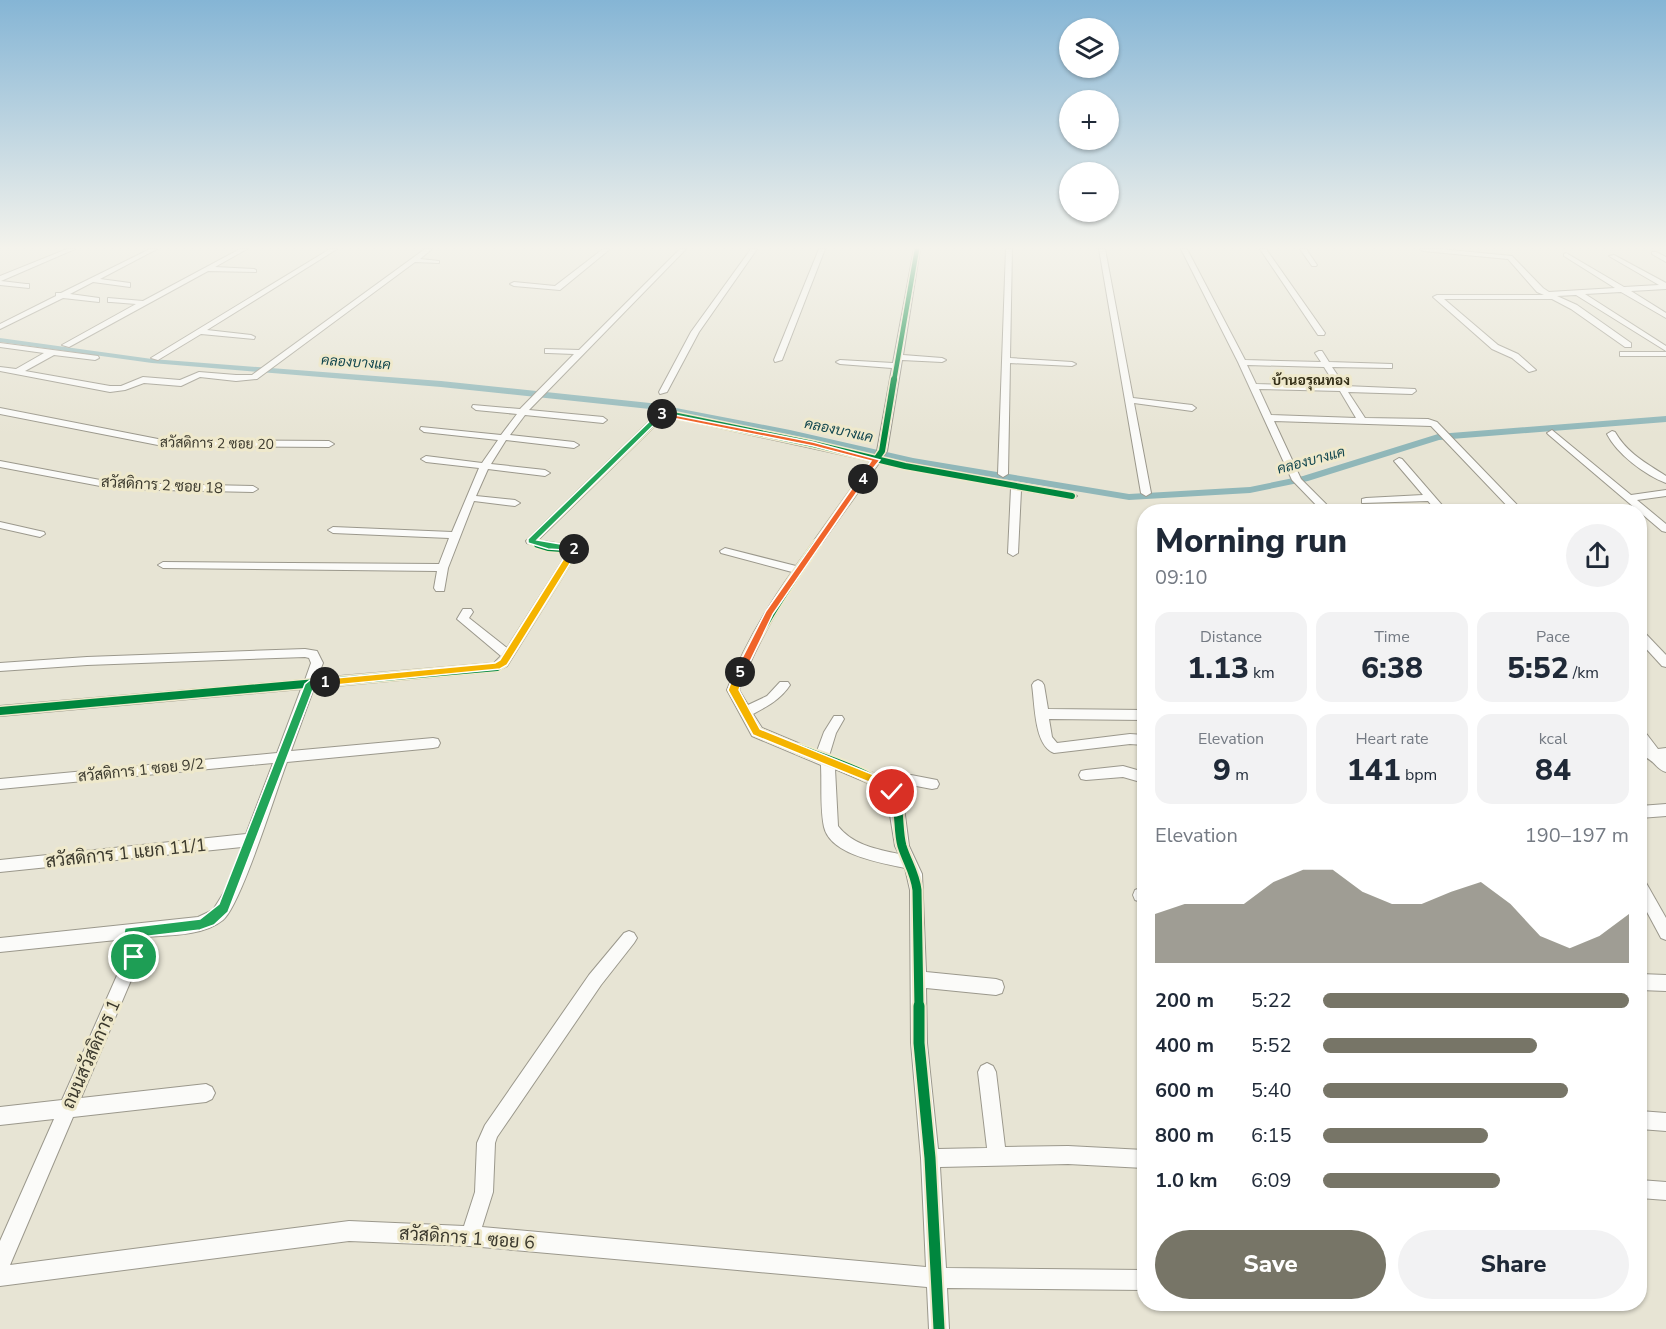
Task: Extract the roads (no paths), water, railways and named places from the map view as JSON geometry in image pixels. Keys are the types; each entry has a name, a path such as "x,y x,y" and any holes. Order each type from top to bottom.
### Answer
{"street":[{"path":"0,327 30,311"},
{"path":"66,345 129,311"},
{"path":"155,358 231,311"},
{"path":"0,369 110,389 143,380 181,383 199,374 248,378 258,374 344,311"},
{"path":"440,588 443,568 485,465 522,412 621,311"},
{"path":"663,392 695,332 710,311"},
{"path":"778,360 797,311"},
{"path":"906,311 879,456 769,613 736,681 734,690 757,732 880,782 892,792 897,800 902,846 915,874 917,890 919,1042 930,1158 939,1329"},
{"path":"1003,474 1007,311"},
{"path":"1114,311 1146,494"},
{"path":"1216,311 1303,488 1317,497 1323,504"},
{"path":"1306,311 1321,333"},
{"path":"1453,311 1495,347 1515,356 1532,370"},
{"path":"1580,311 1628,345"},
{"path":"1606,311 1666,349"},
{"path":"198,331 251,337"},
{"path":"0,345 95,358"},
{"path":"548,351 580,352"},
{"path":"17,372 53,352"},
{"path":"1319,353 1363,421"},
{"path":"1623,354 1666,354"},
{"path":"840,362 942,360"},
{"path":"1006,360 1072,364"},
{"path":"1242,362 1389,366"},
{"path":"1253,386 1412,391"},
{"path":"1130,400 1192,408"},
{"path":"476,407 603,420"},
{"name":"สวัสดิการ 2 ซอย 20","path":"0,411 163,443 329,444"},
{"path":"0,711 489,668 503,663 575,549 548,547 531,541 663,413 1072,496"},
{"path":"1267,418 1422,421 1434,424 1511,504"},
{"path":"424,429 574,445"},
{"path":"1552,433 1636,504"},
{"path":"1612,434 1614,441 1622,450 1666,480"},
{"path":"426,459 545,473"},
{"path":"1399,461 1436,504"},
{"name":"สวัสดิการ 2 ซอย 18","path":"0,464 116,486 253,489"},
{"path":"1013,553 1016,486"},
{"path":"1629,498 1666,493"},
{"path":"470,498 515,503"},
{"path":"1366,501 1431,498"},
{"path":"1647,513 1666,529"},
{"path":"0,525 40,534"},
{"path":"333,530 456,535"},
{"path":"725,551 797,570"},
{"path":"163,565 443,568"},
{"path":"467,612 464,619 508,655"},
{"path":"1647,643 1666,663"},
{"path":"0,667 305,652 313,654 317,663 232,892 218,915 200,924 0,945"},
{"path":"746,712 771,699 784,685"},
{"path":"1038,685 1046,739 1054,748 1137,739"},
{"path":"1042,714 1137,715"},
{"path":"838,719 830,732 824,761 831,828 837,837 860,850 909,862"},
{"path":"1647,742 1660,753 1666,767"},
{"name":"สวัสดิการ 1 ซอย 9/2","path":"0,784 433,743"},
{"path":"1086,776 1121,771 1137,775"},
{"path":"880,782 911,780 932,784"},
{"path":"1647,811 1666,810"},
{"name":"สวัสดิการ 1 แยก 11/1","path":"0,866 251,840"},
{"path":"1647,899 1666,933"},
{"name":"ถนนสวัสดิการ 1","path":"0,1264 138,945 130,932"},
{"path":"470,1236 484,1192 486,1143 490,1131 595,980 629,938"},
{"path":"918,979 996,987"},
{"path":"1647,982 1666,983"},
{"path":"987,1072 997,1157"},
{"path":"0,1116 206,1093"},
{"path":"1647,1121 1666,1122"},
{"path":"930,1158 1068,1155 1137,1159"},
{"path":"1647,1190 1666,1191"},
{"name":"สวัสดิการ 1 ซอย 6","path":"0,1276 349,1231 470,1236 936,1278 1137,1280"}],"waterway":[{"name":"คลองบางแค","path":"0,340 152,361 441,384 650,406 790,433 913,461 1129,497 1250,490 1305,479 1438,437 1666,419"}],"district":[{"name":"บ้านอรุณทอง","path":"1311,380"}]}
